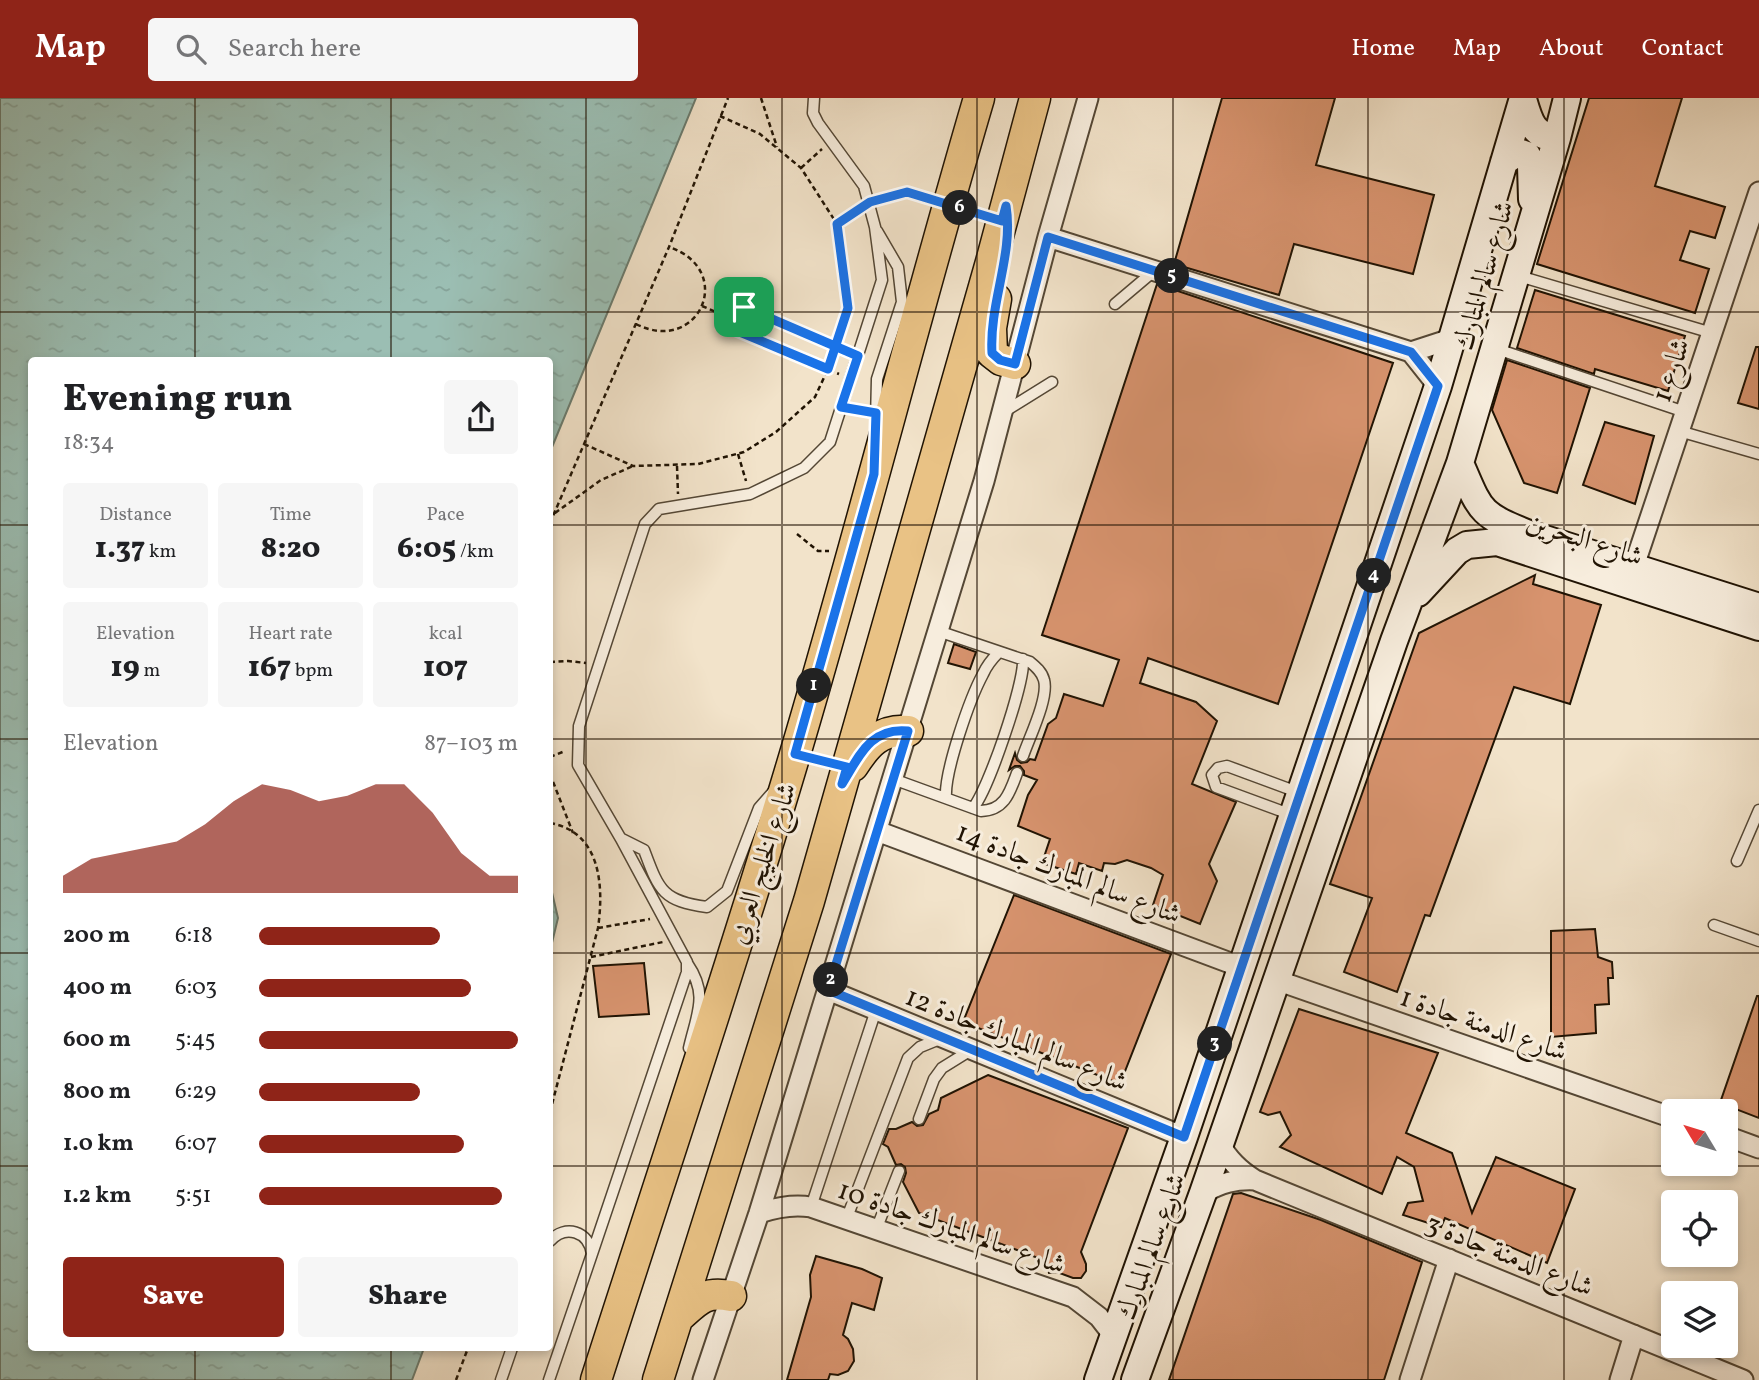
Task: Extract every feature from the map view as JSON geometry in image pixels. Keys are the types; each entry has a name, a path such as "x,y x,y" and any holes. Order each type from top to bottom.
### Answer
{"main road":[{"name":"شارع الخليج العربي","path":"596,1380 669,1159 789,774 979,98"},
{"name":"شارع الخليج العربي","path":"658,1380 809,901 1035,98"},
{"path":"1523,98 1531,125 1538,133 1548,138 1558,138"},
{"name":"شارع سالم المبارك","path":"1098,1380 1184,1137 1454,338 1523,98"},
{"name":"شارع سالم المبارك","path":"1135,1380 1203,1193 1394,641 1460,463 1558,138 1567,98"},
{"path":"1504,162 1518,152 1527,155 1531,166 1533,215"},
{"path":"1006,206 1009,227 991,328 992,353 1000,360 1015,364"},
{"path":"1460,463 1476,502 1485,513 1474,518 1471,528 1472,536 1483,543"},
{"name":"شارع البحرين","path":"1485,513 1529,534 1759,607"},
{"name":"شارع البحرين","path":"1410,602 1457,551 1467,545 1497,542 1759,627"},
{"path":"1370,589 1380,585 1388,586 1397,595 1394,641"},
{"path":"842,784 864,749 875,737 896,730 908,731"},
{"path":"680,1316 710,1293 731,1296"}],"street":[{"path":"706,1377 938,631 1002,414 1088,98"},
{"name":"شارع 1","path":"1634,566 1759,192"},
{"path":"1048,237 1411,352 1438,386"},
{"path":"1411,352 1454,338"},
{"name":"شارع سالم المبارك جادة 14","path":"877,831 1241,967"},
{"name":"شارع الدمنة جادة 1","path":"1276,980 1661,1114"},
{"name":"شارع سالم المبارك جادة 12","path":"828,990 1184,1137"},
{"path":"1738,1140 1759,1148"},
{"name":"شارع الدمنة جادة 3","path":"1219,1143 1240,1171 1255,1180 1743,1380"},
{"name":"شارع الدمنة جادة 3","path":"1203,1193 1219,1184 1237,1179 1255,1180"},
{"name":"شارع سالم المبارك جادة 10","path":"759,1213 777,1207 811,1206 876,1231 1073,1297 1099,1317 1113,1335"},
{"path":"1410,1380 1449,1259"},
{"path":"1620,1380 1634,1335"}],"lane":[{"path":"687,1057 701,991 695,975 621,839 578,765 579,726 645,524 659,509 750,494 804,468 830,442 882,280 870,202 864,186 813,113 814,98"},
{"path":"874,474 877,379 902,302 898,267 875,227"},
{"path":"1115,304 1154,271"},
{"path":"1515,274 1712,333"},
{"path":"1494,348 1685,412"},
{"path":"1002,414 1052,382"},
{"path":"1679,431 1759,454"},
{"path":"938,631 1023,659 1041,673 1045,688 1023,756"},
{"path":"946,798 947,774 978,686 984,671 999,652"},
{"path":"973,808 986,788 1021,685 1023,659"},
{"path":"1227,766 1296,804 1216,787 1212,775 1218,768 1227,766"},
{"path":"893,779 973,808 990,811 998,807 1009,794 1017,773"},
{"path":"621,839 644,850 658,887 680,903 707,907 727,891 759,808 789,774"},
{"path":"1737,861 1759,810"},
{"path":"1714,925 1759,941"},
{"path":"549,1380 684,985 687,962"},
{"path":"811,1206 876,1010"},
{"path":"846,1220 908,1058 920,1047 943,1038"},
{"path":"919,1119 934,1079 942,1068 971,1049"},
{"path":"669,1159 667,1143 680,1083"},
{"path":"876,1231 898,1171"},
{"path":"553,1238 560,1232 579,1233 589,1242 592,1254"},
{"path":"501,1380 511,1351"}],"path":[{"path":"553,515 669,247 728,98"},
{"path":"761,98 779,150"},
{"path":"553,515 601,480 633,466 698,464 744,452 776,432 815,397 828,369 848,308 837,224 801,168 760,134 720,116"},
{"path":"801,168 830,141"},
{"path":"837,224 870,202 907,192 948,204"},
{"path":"636,324 650,331 666,332 681,328 694,319 702,306 706,290 700,268 684,252 669,247"},
{"path":"702,306 723,316 735,330 850,379"},
{"path":"723,316 744,307 858,356"},
{"path":"584,444 633,466"},
{"path":"737,454 750,494"},
{"path":"677,466 678,506"},
{"path":"797,534 818,551 853,548"},
{"path":"553,662 599,665"},
{"path":"553,781 574,833"},
{"path":"553,824 564,826 586,843 600,874 601,906 591,957 553,1101"},
{"path":"598,928 662,917"},
{"path":"591,957 675,940"},
{"path":"456,1380 467,1351"}],"water":[{"path":"0,98 696,98 553,445 553,357 28,357 28,1351 423,1351 412,1380 0,1380"},
{"path":"553,897 558,918 553,939"}],"building":[{"path":"1222,98 1335,98 1316,165 1434,195 1413,274 1294,244 1279,295 1174,264"},
{"path":"1589,98 1682,98 1655,186 1725,207 1715,238 1690,231 1680,260 1709,269 1695,313 1537,264"},
{"path":"1157,284 1393,363 1278,704 1148,658 1140,683 1196,702 1217,721 1192,784 1236,802 1209,864 1217,881 1200,924 1153,905 1163,875 1151,868 1127,860 1115,864 1104,863 1102,871 1079,863 1076,874 1042,863 1050,839 1018,826 1028,795 1037,780 1024,775 1020,766 1009,770 1015,753 1021,763 1035,760 1048,724 1056,718 1064,694 1103,706 1119,660 1042,635"},
{"path":"1535,290 1685,336 1668,391 1595,369 1594,374 1517,348"},
{"path":"1756,347 1759,347 1759,409 1738,403"},
{"path":"1507,360 1590,388 1557,493 1524,483 1492,410"},
{"path":"1605,422 1654,436 1635,504 1583,485"},
{"path":"1535,575 1533,584 1601,605 1570,704 1514,687 1430,916 1425,915 1397,992 1344,972 1372,898 1330,884 1419,633"},
{"path":"954,644 976,652 970,669 948,663"},
{"path":"1014,895 1171,954 1120,1084 963,1022"},
{"path":"1595,929 1598,957 1612,962 1613,978 1608,978 1609,1004 1595,1005 1596,1033 1551,1037 1551,931"},
{"path":"644,963 649,1014 599,1017 593,966"},
{"path":"1759,996 1759,1118 1738,1110 1738,1099 1721,1099"},
{"path":"1299,1009 1438,1053 1406,1133 1452,1153 1472,1213 1496,1157 1575,1189 1547,1263 1445,1218 1441,1227 1403,1215 1408,1203 1423,1201 1414,1167 1397,1157 1382,1194 1280,1147 1291,1135 1280,1112 1268,1115 1260,1112"},
{"path":"988,1075 1128,1128 1081,1252 1086,1271 1081,1278 1057,1272 1049,1273 1046,1261 919,1213 903,1182 905,1167 896,1165 888,1147 883,1144 889,1129 912,1122 917,1126 923,1125 929,1114 938,1110 941,1098"},
{"path":"1241,1193 1321,1220 1422,1262 1384,1380 1169,1380 1233,1194"},
{"path":"816,1256 862,1269 882,1278 874,1310 852,1303 843,1335 853,1349 854,1361 848,1371 838,1375 830,1374 828,1380 787,1380 811,1297 810,1275"}],"route":[{"path":"744,307 723,316 735,330 828,369 836,347 848,308 837,224 870,202 907,192 1002,221 1006,206 1009,227 991,328 992,353 1000,360 1015,364 1048,237 1411,352 1438,386 1184,1137 828,990 908,731 896,730 875,737 864,749 842,784 847,767 795,754 874,474 876,413 841,407 858,356 836,347 744,307"}]}
